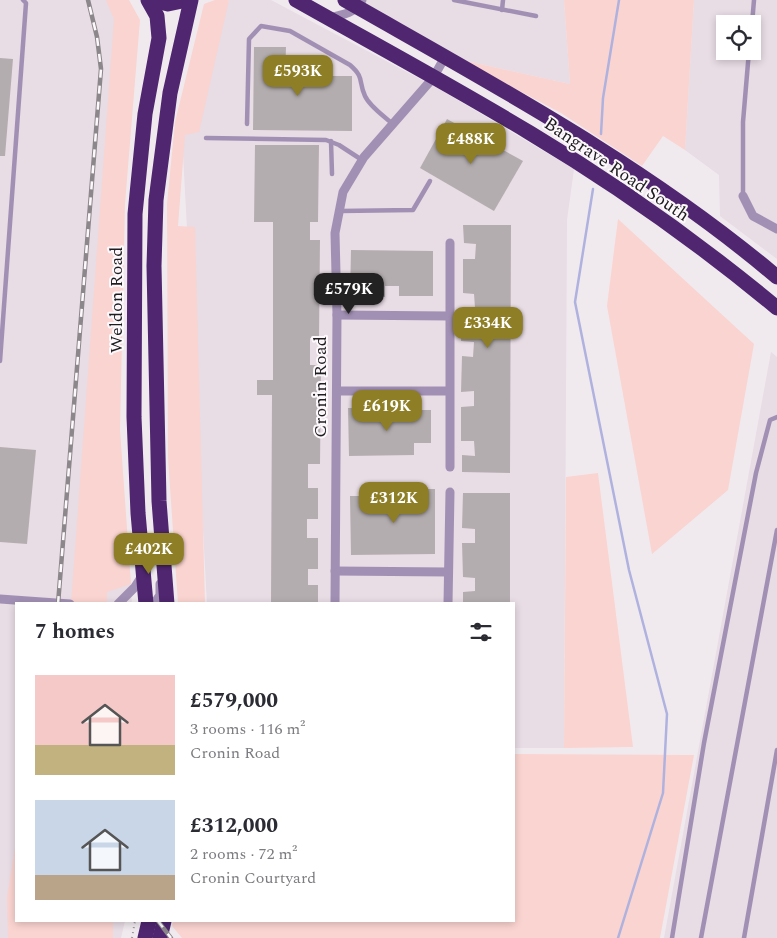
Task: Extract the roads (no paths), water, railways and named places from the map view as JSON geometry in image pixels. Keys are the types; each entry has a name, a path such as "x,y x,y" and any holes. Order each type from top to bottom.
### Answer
{"highway":[{"name":"Weldon Road","path":"146,602 138,513 134,417 135,214 145,114 159,26 148,0"},
{"path":"152,0 168,4 186,0"},
{"path":"168,602 162,554 154,266 156,200 170,93 191,0"},
{"name":"Bangrave Road South","path":"296,0 530,133 604,179 685,237 777,308"},
{"name":"Bangrave Road South","path":"355,2 445,57 545,114 620,162 695,213 777,278"},
{"path":"160,938 164,922"}],"street":[{"path":"328,18 345,14 355,2"},
{"name":"Cronin Road","path":"335,602 337,315 335,233 343,192 362,160 434,78 445,57"},
{"path":"744,196 753,216 777,229"},
{"path":"450,243 448,391 450,467"},
{"path":"337,315 449,316"},
{"path":"337,391 448,391"},
{"path":"448,602 450,492"},
{"path":"155,602 160,595 162,554"},
{"path":"335,571 448,572"},
{"path":"120,602 135,587 143,574"},
{"path":"0,599 45,602"}],"lane":[{"path":"0,361 26,3 23,0"},
{"path":"454,0 536,16"},
{"path":"502,10 503,0"},
{"path":"753,15 754,0"},
{"path":"247,124 249,38 261,26 290,31 350,65 358,72 369,104 393,124"},
{"path":"744,196 743,122 749,60"},
{"path":"206,138 332,141 362,160"},
{"path":"332,141 332,174"},
{"path":"340,211 413,210 430,181"},
{"path":"672,938 704,743 756,473 770,420 777,417"},
{"path":"701,938 777,530"},
{"path":"744,938 777,750"}],"waterway":[{"path":"601,134 603,98 619,0"},
{"path":"593,189 575,302 629,570 667,714 663,793 618,938"}],"railway":[{"path":"58,602 101,69 97,37 88,0"},
{"path":"159,922 171,938"}]}
